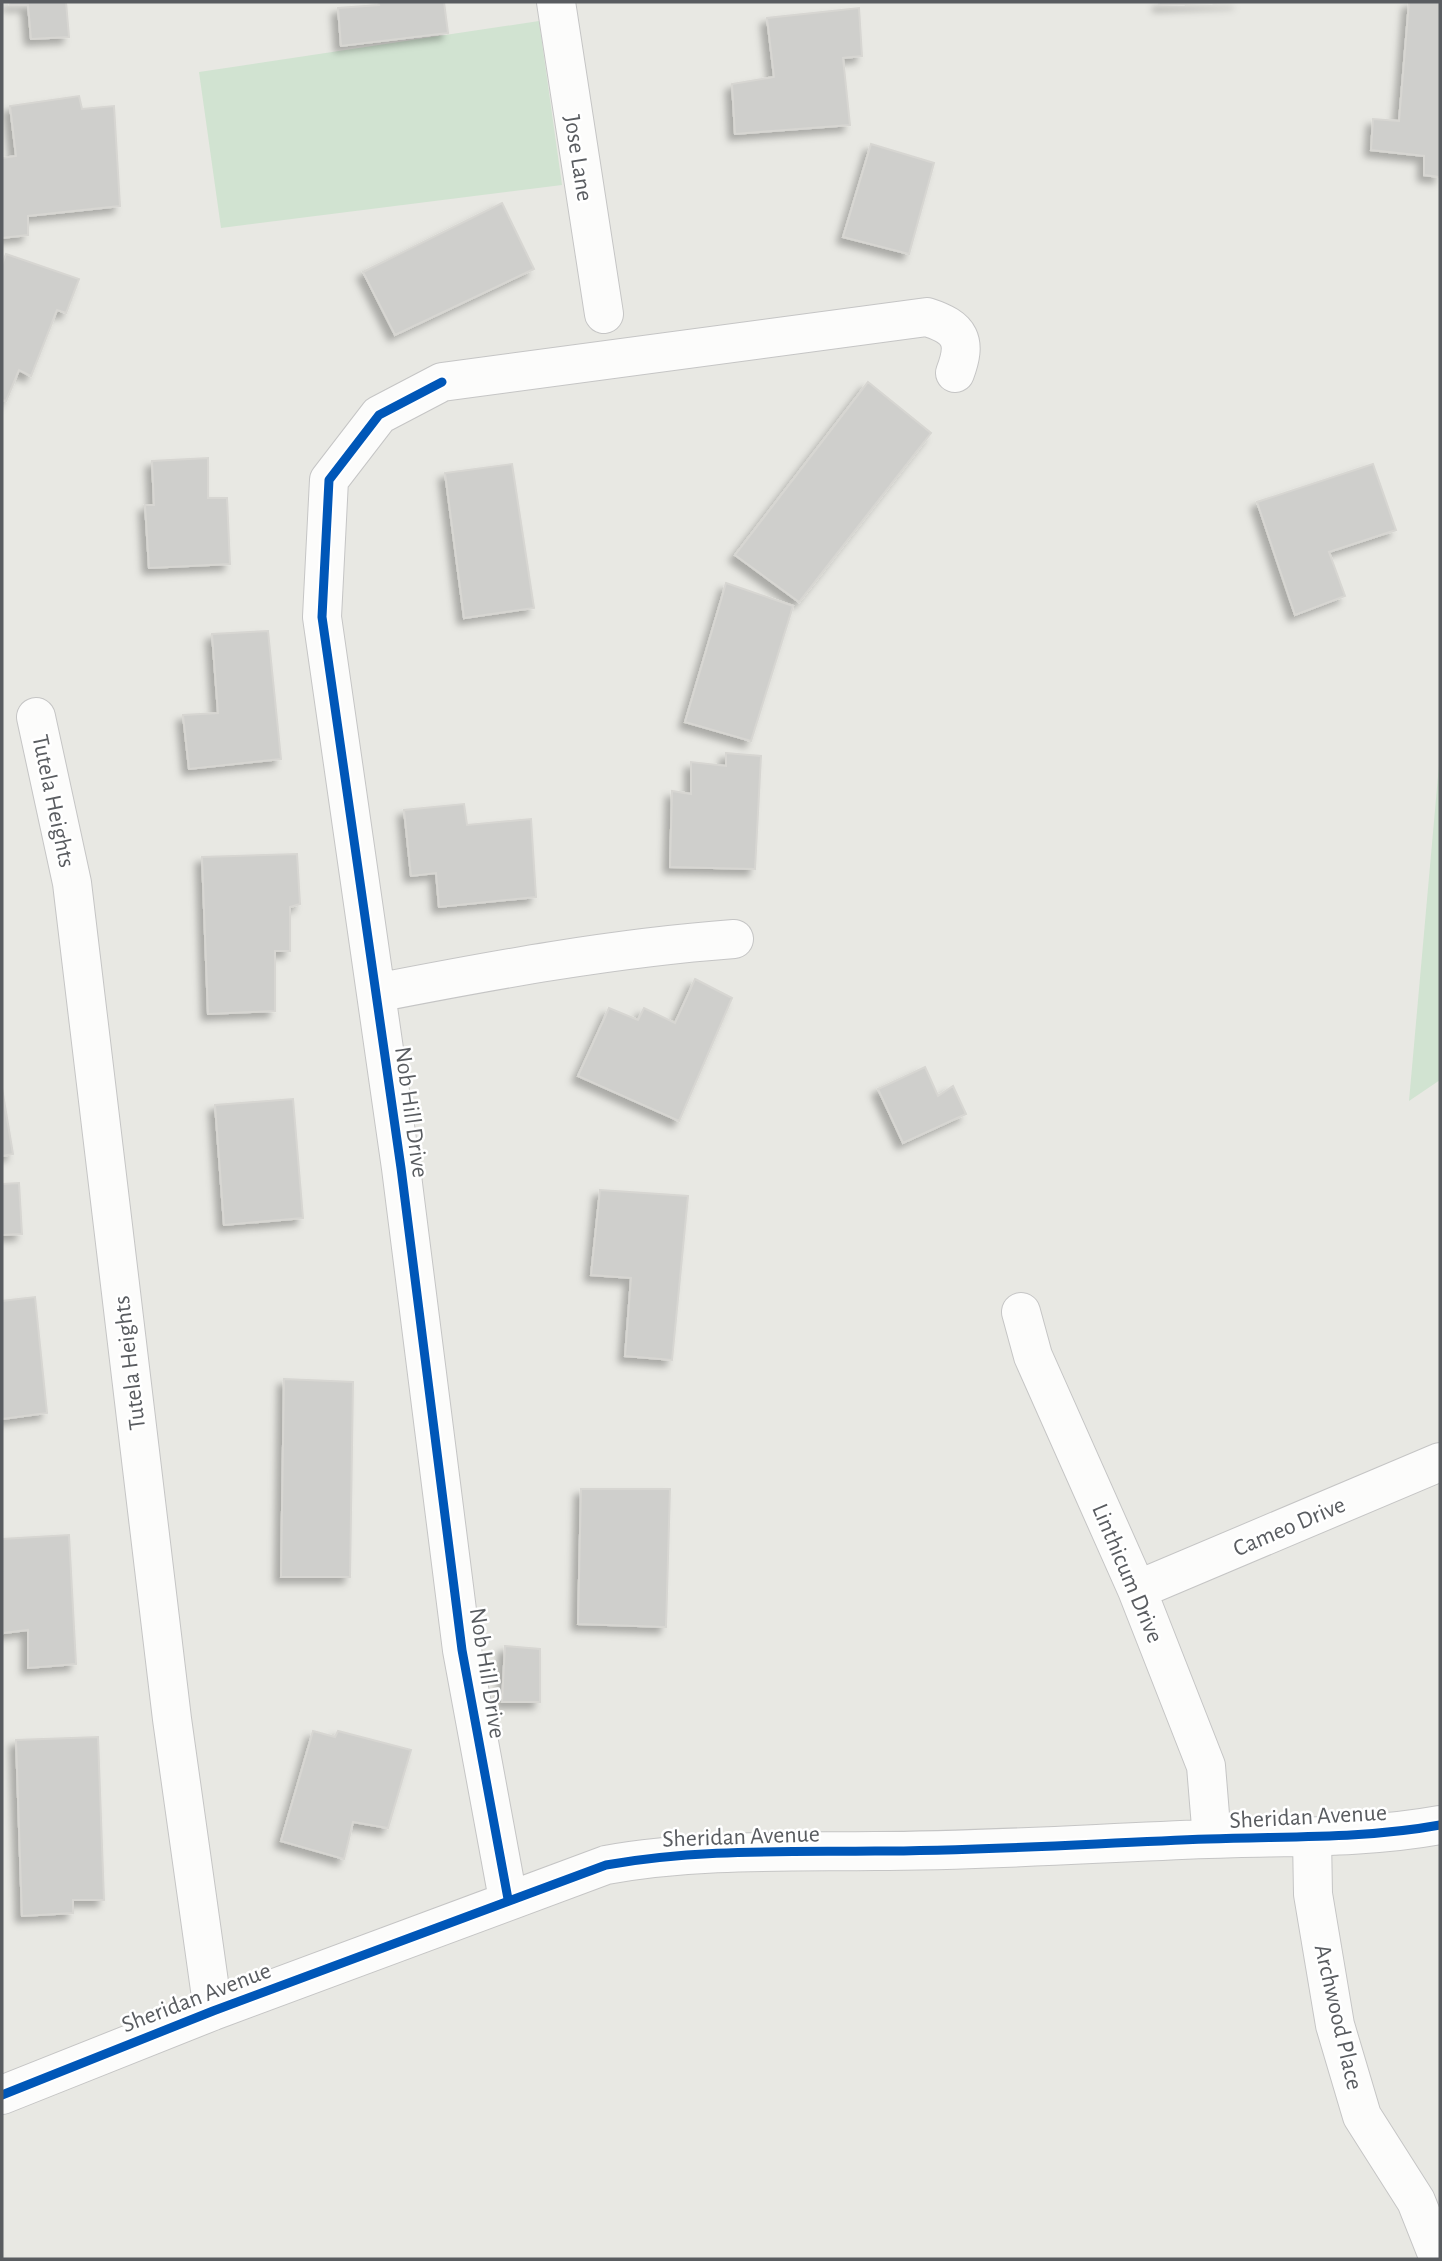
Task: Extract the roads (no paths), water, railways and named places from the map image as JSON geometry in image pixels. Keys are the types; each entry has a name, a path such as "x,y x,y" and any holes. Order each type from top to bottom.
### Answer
{"street":[{"name":"Jose Lane","path":"556,2 604,314"},
{"name":"Nob Hill Drive","path":"508,1899 462,1650 376,993 322,617 329,480 379,415 442,382 927,317 947,324 958,336 963,352 955,373"},
{"name":"Tutela Heights","path":"36,718 72,883 172,1720 213,2011"},
{"path":"376,993 493,969 678,943 734,939"},
{"name":"Linthicum Drive","path":"1021,1312 1033,1356 1137,1590 1206,1766 1212,1839"},
{"name":"Cameo Drive","path":"1137,1590 1440,1462"},
{"name":"Sheridan Avenue","path":"2,2095 213,2011 508,1899 606,1865 687,1854 932,1851 1212,1839 1312,1838 1440,1825"},
{"name":"Archwood Place","path":"1312,1838 1313,1894 1335,2025 1354,2090 1362,2116 1416,2201 1439,2259"}]}
